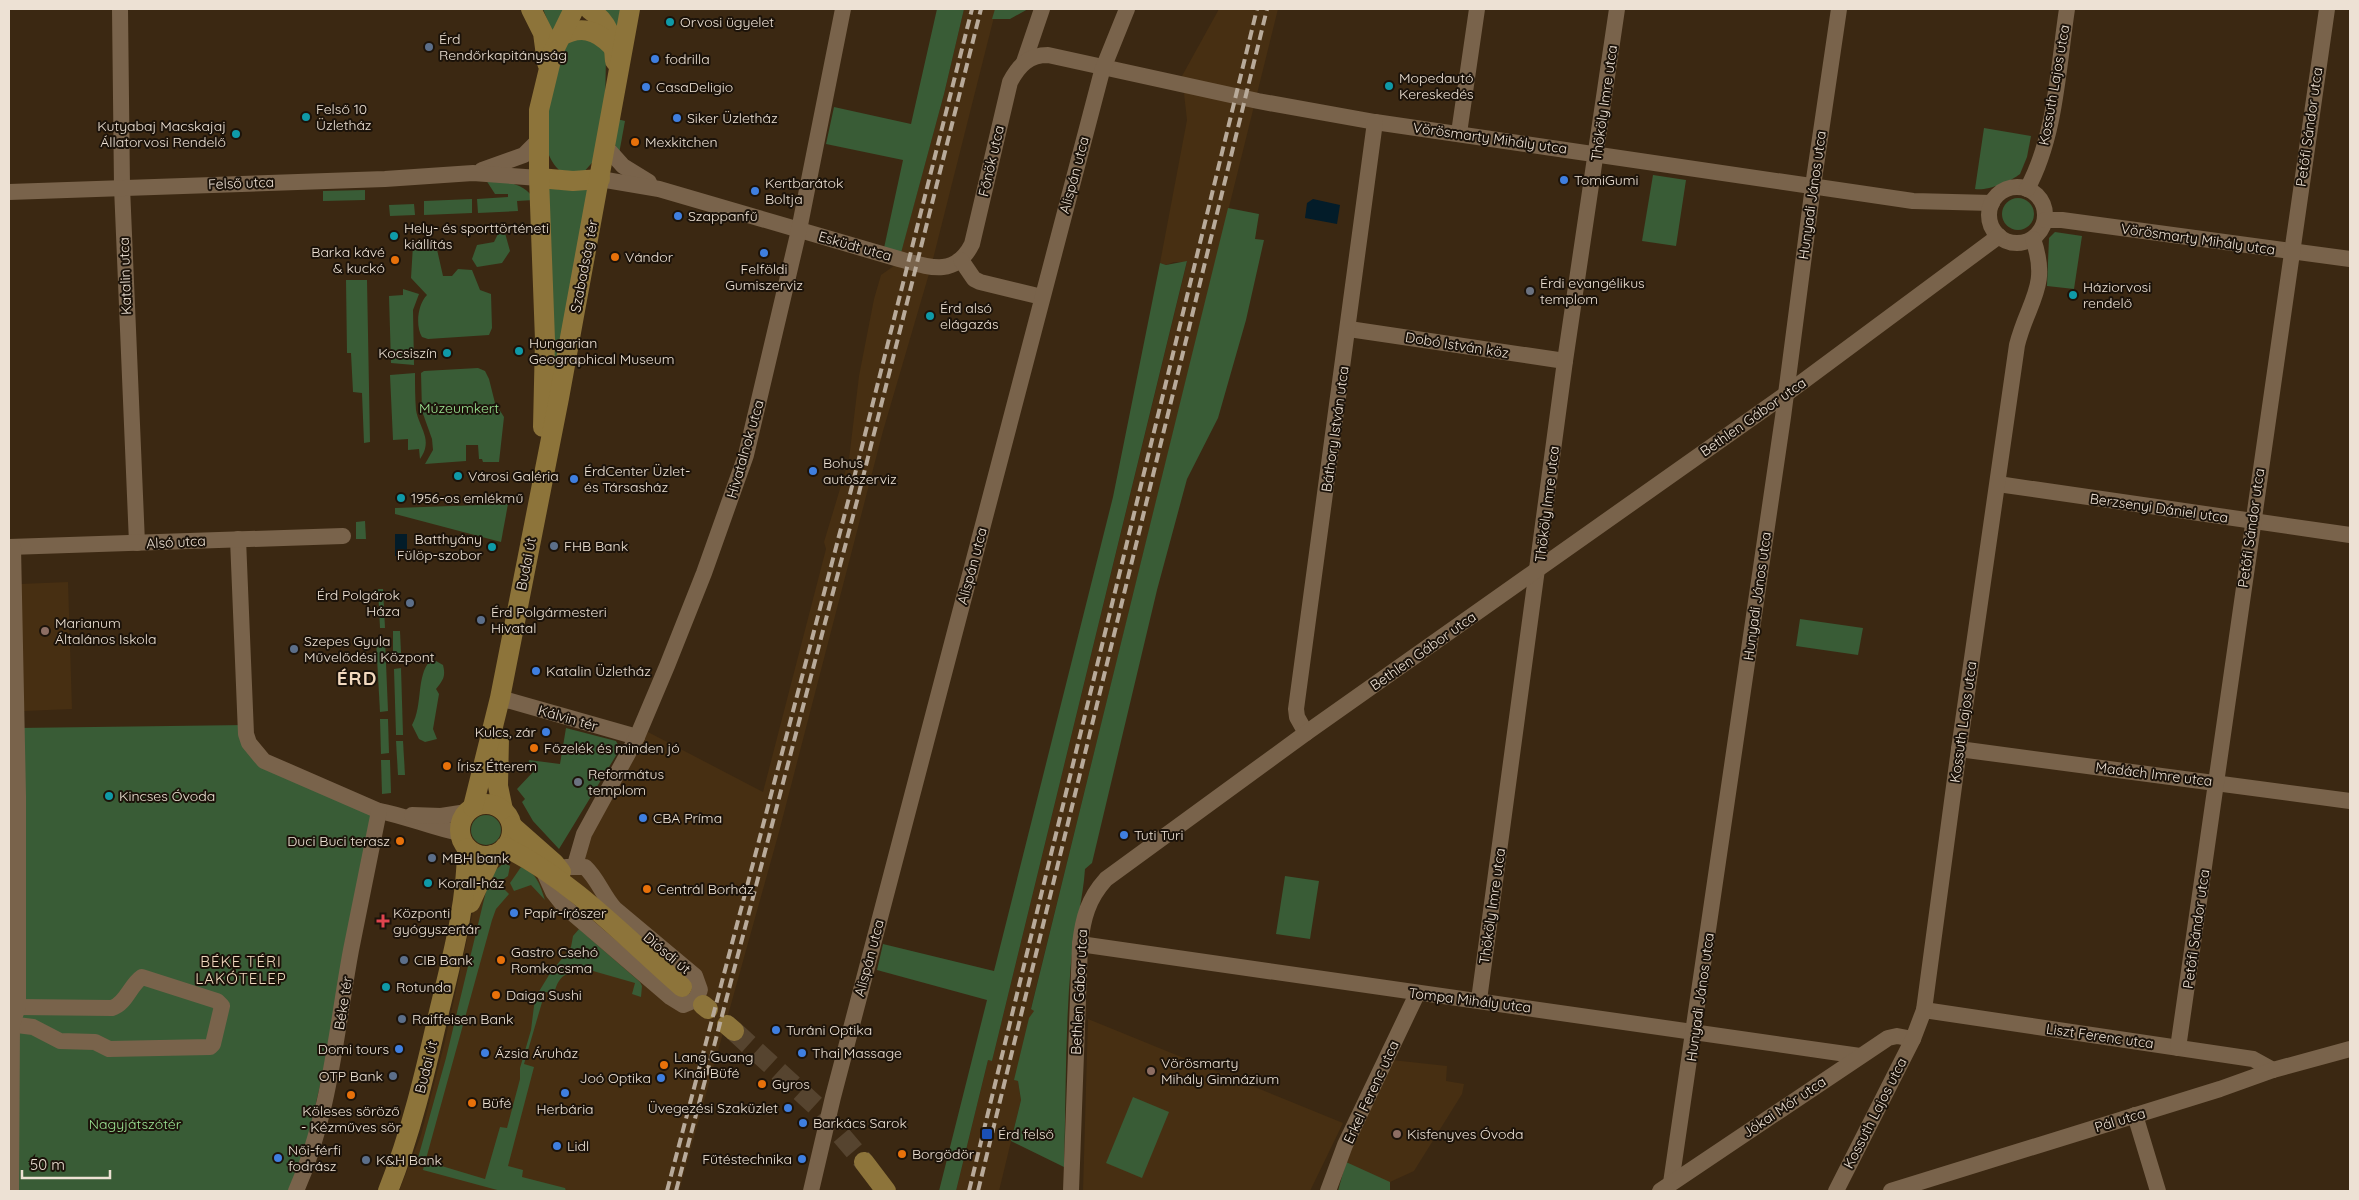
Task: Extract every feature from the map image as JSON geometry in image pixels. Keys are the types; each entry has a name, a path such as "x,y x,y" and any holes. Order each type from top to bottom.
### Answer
{"main road":[{"path":"531,9 543,34 547,71"},
{"path":"540,489 545,340 538,142 540,110 547,71 559,38 574,9"},
{"name":"Szabadság tér","path":"589,9 606,26 612,37 617,83"},
{"name":"Szabadság tér","path":"540,489 606,147 630,9"},
{"path":"559,38 569,32 588,30 601,36 614,48"},
{"path":"539,178 573,181 600,179"},
{"name":"Budai út","path":"470,810 500,698 540,489"},
{"name":"Budai út","path":"500,698 498,786 507,818"},
{"path":"489,804 507,818 509,841 498,851 474,853 463,841 460,825 470,810 489,804"},
{"name":"Diósdi út","path":"507,818 548,867 682,987"},
{"name":"Budai út","path":"388,1191 417,1104 456,940 466,878 463,841"},
{"name":"Budai út","path":"456,940 481,876 498,851"},
{"name":"Diósdi út","path":"498,851 522,856 548,867"},
{"path":"864,1162 886,1191"}],"street":[{"name":"Katalin utca","path":"120,9 122,187 137,543"},
{"name":"Hivatalnok utca","path":"575,865 578,848 587,828 637,738 704,573 746,455 800,230 843,9"},
{"name":"Főnök utca","path":"961,260 972,244 1010,82 1024,62 1042,9"},
{"name":"Alispán utca","path":"811,1191 1103,66 1128,9"},
{"path":"1460,133 1478,9"},
{"name":"Thököly Imre utca","path":"1478,1000 1565,361 1618,9"},
{"name":"Hunyadi János utca","path":"1666,1187 1695,1032 1786,394 1812,186 1839,9"},
{"name":"Kossuth Lajos utca","path":"2027,189 2037,170 2048,133 2067,9"},
{"name":"Petőfi Sándor utca","path":"2178,1048 2217,782 2252,521 2327,9"},
{"name":"Vörösmarty Mihály utca","path":"1024,62 1032,57 1048,55 1258,101 1375,122 1913,200 1992,203"},
{"name":"Báthory István utca","path":"1306,733 1297,717 1296,709 1349,329 1375,122"},
{"name":"Felső utca","path":"473,173 517,159 531,150 538,142"},
{"name":"Esküdt utca","path":"606,147 627,168 659,189"},
{"name":"Felső utca","path":"9,192 473,173 539,178"},
{"name":"Esküdt utca","path":"600,179 636,183 659,189 931,267 945,267 961,260"},
{"path":"2011,188 2027,189 2042,201 2045,220 2039,234 2033,239 2015,243 1999,236 1990,221 1992,203 2003,191 2011,188"},
{"name":"Vörösmarty Mihály utca","path":"2045,220 2062,220 2350,259"},
{"name":"Bethlen Gábor utca","path":"1071,1191 1080,944 1086,909 1094,893 1112,874 1306,733 1786,394 1999,236"},
{"name":"Kossuth Lajos utca","path":"1836,1191 1913,1039 1924,1010 1958,749 2017,345 2024,320 2039,288 2040,266 2033,239"},
{"path":"961,260 974,279 980,282 1042,298"},
{"name":"Dobó István köz","path":"1349,329 1565,361"},
{"name":"Berzsenyi Dániel utca","path":"1998,484 2350,535"},
{"name":"Alsó utca","path":"11,547 343,536"},
{"path":"238,539 244,706 249,743 264,761 379,811 400,815 441,816 470,810"},
{"path":"11,547 13,796 18,1007 10,1024 11,1191"},
{"name":"Kálvin tér","path":"500,698 637,738"},
{"name":"Madách Imre utca","path":"1958,749 2350,801"},
{"name":"Béke tér","path":"296,1191 309,1160 330,1081 352,949 379,811"},
{"path":"400,815 438,829 463,841"},
{"name":"Diósdi út","path":"575,865 585,867 592,873 607,901 694,976 700,990 695,1000 683,1005 670,997 564,906 553,892 548,867 575,865"},
{"name":"Tompa Mihály utca","path":"1080,944 1417,994 1478,1000 1860,1056"},
{"path":"10,1024 40,1029 60,1041 95,1042 109,1050 210,1047 215,1037 222,1006 217,1001 142,978 136,981 118,1006 112,1008 18,1007"},
{"name":"Erkel Ferenc utca","path":"1328,1191 1345,1145 1417,994"},
{"name":"Liszt Ferenc utca","path":"1924,1010 2253,1059 2273,1070"},
{"name":"Jókai Mór utca","path":"1666,1187 1888,1038 1897,1036 1913,1039"},
{"name":"Pál utca","path":"1891,1191 2273,1070 2350,1049"},
{"path":"2135,1115 2158,1191"}],"shaded area":[{"path":"964,9 996,9 931,267 883,431 779,832 679,1191 399,1191 421,1135 445,1041 477,893 496,861 510,858 571,862 648,732 763,792 826,549 824,542 849,459 859,376 874,299 881,275 898,263 944,94"},
{"path":"1219,9 1278,9 1031,1008 1034,1011 1015,1080 1018,1081 1021,1100 999,1191 956,1191 988,1060 992,1061 1187,262 1174,262 1166,265 1160,263 1187,120 1182,76"},
{"name":"Marianum Általános Iskola","path":"68,582 72,709 24,711 20,584"},
{"name":"Vörösmarty Mihály Gimnázium","path":"1088,1019 1343,1123 1310,1191 1083,1191"},
{"name":"Kisfenyves Óvoda","path":"1392,1060 1447,1066 1446,1081 1464,1084 1462,1094 1414,1171 1390,1182 1390,1191 1338,1191 1350,1147"}],"green space":[{"path":"543,9 567,9 552,32"},
{"path":"600,9 627,9 621,36"},
{"path":"937,9 964,9 944,94 901,253 884,248 903,160 826,144 834,107 911,124"},
{"path":"995,9 1028,9 1010,19 992,19"},
{"path":"594,38 606,54 605,111 597,157 583,173 559,170 550,157 546,143 545,127 551,93 565,46 572,40"},
{"path":"617,119 625,121 619,154 613,140"},
{"path":"1984,128 2031,136 2027,157 2020,174 1986,189 1975,189"},
{"path":"1653,175 1686,180 1676,246 1642,241"},
{"path":"486,180 506,182 520,186 534,200 517,201 518,211 478,213 477,199 508,197 508,194 495,194"},
{"path":"547,186 561,190 593,187 555,407"},
{"path":"365,190 365,200 323,201 323,191"},
{"path":"2018,198 2024,199 2029,203 2033,208 2033,220 2029,225 2024,229 2018,230 2012,229 2007,225 2003,220 2002,214 2003,208 2007,203 2012,199"},
{"path":"472,199 472,213 424,215 424,201"},
{"path":"414,204 415,215 390,216 389,205"},
{"path":"1228,208 1259,214 1255,239 1264,240 1246,320 1218,418 1187,479 1157,590 1092,863 1085,869 1072,951 1069,988 1064,1167 1011,1141 1021,1100 1018,1081 1014,1080 1029,1018 1034,1011 1031,1009"},
{"path":"2055,232 2082,236 2074,289 2047,286 2049,238"},
{"path":"505,233 510,251 502,263 477,267 472,259 477,245 494,242 498,234"},
{"path":"424,242 436,245 443,276 452,276 458,269 472,270 480,290 491,294 492,328 489,335 428,339 422,337 418,315 421,304 427,295 411,278 413,245"},
{"path":"1187,261 992,1061 988,1060 956,1191 939,1191 987,1000 877,970 883,944 994,971 1113,497 1160,263 1166,265"},
{"path":"346,280 367,280 370,442 364,443 362,393 353,392 351,353 347,353"},
{"path":"403,289 419,294 413,310 414,365 391,363 389,296 403,295"},
{"name":"Múzeumkert","path":"478,368 485,371 495,403 504,417 499,462 483,462 482,459 479,459 478,445 466,445 466,461 425,464 433,450 432,439 422,411 421,373 424,371"},
{"path":"415,373 416,410 426,440 426,446 420,459 419,449 408,450 408,439 393,440 390,375"},
{"path":"508,504 501,542 395,514 395,508"},
{"path":"365,521 366,539 356,539 356,522"},
{"path":"378,589 383,589 385,628 380,628"},
{"path":"1800,619 1863,628 1858,655 1796,646"},
{"path":"393,631 400,631 401,653 393,654"},
{"path":"385,639 388,711 380,712 376,640"},
{"path":"430,661 436,661 443,665 444,675 436,689 439,694 433,729 437,739 425,742 419,739 412,725 423,675"},
{"path":"401,668 403,735 396,735 394,669"},
{"path":"380,719 388,719 389,753 381,754"},
{"name":"Nagyjátszótér","path":"246,725 255,752 379,811 351,949 296,1191 11,1191 17,728"},
{"path":"566,728 616,741 620,749 559,849 533,821 522,802 525,799 517,789 533,772 528,766 529,760 560,764"},
{"path":"396,741 403,741 405,775 398,775"},
{"path":"381,760 390,760 391,793 382,794"},
{"path":"486,815 497,819 501,830 497,841 486,845 475,841 471,830 475,819"},
{"path":"504,863 510,866 508,876 501,881 492,877 493,872"},
{"path":"521,867 534,876 545,900 531,885 514,891 510,883"},
{"path":"1285,876 1319,881 1310,939 1276,934"},
{"path":"492,883 509,894 496,909 492,920 426,1159 420,1161 418,1158 446,1058 487,887"},
{"path":"579,929 640,982 642,986 641,997 632,994 635,983 572,965 569,973 559,981 554,993 545,992 524,1064 534,1067 508,1166 523,1170 522,1177 565,1188 566,1191 501,1191 423,1170 425,1161 485,1179 500,1127 507,1128 520,1079 520,1068 531,1030 535,998 549,975 571,947 573,936"},
{"path":"1133,1097 1169,1112 1142,1178 1106,1163"},
{"path":"1346,1162 1390,1182 1390,1191 1338,1191"}],"water":[{"path":"1313,199 1340,205 1337,224 1305,218 1307,203"},
{"path":"395,534 407,534 407,555 395,556"}],"tunnel":[{"path":"734,1031 816,1106 864,1162"}],"railway":[{"path":"667,1191 850,494 972,9"},
{"path":"676,1191 858,497 981,9"},
{"path":"969,1191 1257,9"},
{"path":"978,1191 1267,9"}],"place":[{"name":"Orvosi ügyelet","path":"670,22"},
{"name":"Érd Rendőrkapitányság","path":"429,47"},
{"name":"fodrilla","path":"655,59"},
{"name":"Mopedautó Kereskedés","path":"1389,86"},
{"name":"CasaDeligio","path":"646,87"},
{"name":"Felső 10 Üzletház","path":"306,117"},
{"name":"Siker Üzletház","path":"677,118"},
{"name":"Kutyabaj Macskajaj Állatorvosi Rendelő","path":"236,134"},
{"name":"Mexkitchen","path":"635,142"},
{"name":"TomiGumi","path":"1564,180"},
{"name":"Kertbarátok Boltja","path":"755,191"},
{"name":"Szappanfű","path":"678,216"},
{"name":"Hely- és sporttörténeti kiállítás","path":"394,236"},
{"name":"Felföldi Gumiszerviz","path":"764,253"},
{"name":"Vándor","path":"615,257"},
{"name":"Barka kávé & kuckó","path":"395,260"},
{"name":"Érdi evangélikus templom","path":"1530,291"},
{"name":"Háziorvosi rendelő","path":"2073,295"},
{"name":"Érd alsó elágazás","path":"930,316"},
{"name":"Hungarian Geographical Museum","path":"519,351"},
{"name":"Kocsiszín","path":"447,353"},
{"name":"Bohus autószerviz","path":"813,471"},
{"name":"Városi Galéria","path":"458,476"},
{"name":"ÉrdCenter Üzlet- és Társasház","path":"574,479"},
{"name":"1956-os emlékmű","path":"401,498"},
{"name":"FHB Bank","path":"554,546"},
{"name":"Batthyány Fülöp-szobor","path":"492,547"},
{"name":"Érd Polgárok Háza","path":"410,603"},
{"name":"Érd Polgármesteri Hivatal","path":"481,620"},
{"name":"Marianum Általános Iskola","path":"45,631"},
{"name":"Szepes Gyula Művelődési Központ","path":"294,649"},
{"name":"Katalin Üzletház","path":"536,671"},
{"name":"Kulcs, zár","path":"546,732"},
{"name":"Főzelék és minden jó","path":"534,748"},
{"name":"Írisz Étterem","path":"447,766"},
{"name":"Református templom","path":"578,782"},
{"name":"Kincses Óvoda","path":"109,796"},
{"name":"CBA Príma","path":"643,818"},
{"name":"Tuti Turi","path":"1124,835"},
{"name":"Duci Buci terasz","path":"400,841"},
{"name":"MBH bank","path":"432,858"},
{"name":"Korall-ház","path":"428,883"},
{"name":"Centrál Borház","path":"647,889"},
{"name":"Papír-írószer","path":"514,913"},
{"name":"Központi gyógyszertár","path":"383,921"},
{"name":"CIB Bank","path":"404,960"},
{"name":"Gastro Csehó Romkocsma","path":"501,960"},
{"name":"Rotunda","path":"386,987"},
{"name":"Daiga Sushi","path":"496,995"},
{"name":"Raiffeisen Bank","path":"402,1019"},
{"name":"Turáni Optika","path":"776,1030"},
{"name":"Domi tours","path":"399,1049"},
{"name":"Ázsia Áruház","path":"485,1053"},
{"name":"Thai Massage","path":"802,1053"},
{"name":"Lang Guang Kínai Büfé","path":"664,1065"},
{"name":"Vörösmarty Mihály Gimnázium","path":"1151,1071"},
{"name":"OTP Bank","path":"393,1076"},
{"name":"Joó Optika","path":"661,1078"},
{"name":"Gyros","path":"762,1084"},
{"name":"Herbária","path":"565,1093"},
{"name":"Köleses söröző - Kézműves sör","path":"351,1095"},
{"name":"Büfé","path":"472,1103"},
{"name":"Üvegezési Szaküzlet","path":"788,1108"},
{"name":"Barkács Sarok","path":"803,1123"},
{"name":"Érd felső","path":"987,1134"},
{"name":"Kisfenyves Óvoda","path":"1397,1134"},
{"name":"Lidl","path":"557,1146"},
{"name":"Borgödör","path":"902,1154"},
{"name":"Női-férfi fodrász","path":"278,1158"},
{"name":"Fűtéstechnika","path":"802,1159"},
{"name":"K&H Bank","path":"366,1160"}],"district":[{"name":"ÉRD","path":"357,678"},
{"name":"BÉKE TÉRI LAKÓTELEP","path":"241,970"}]}
